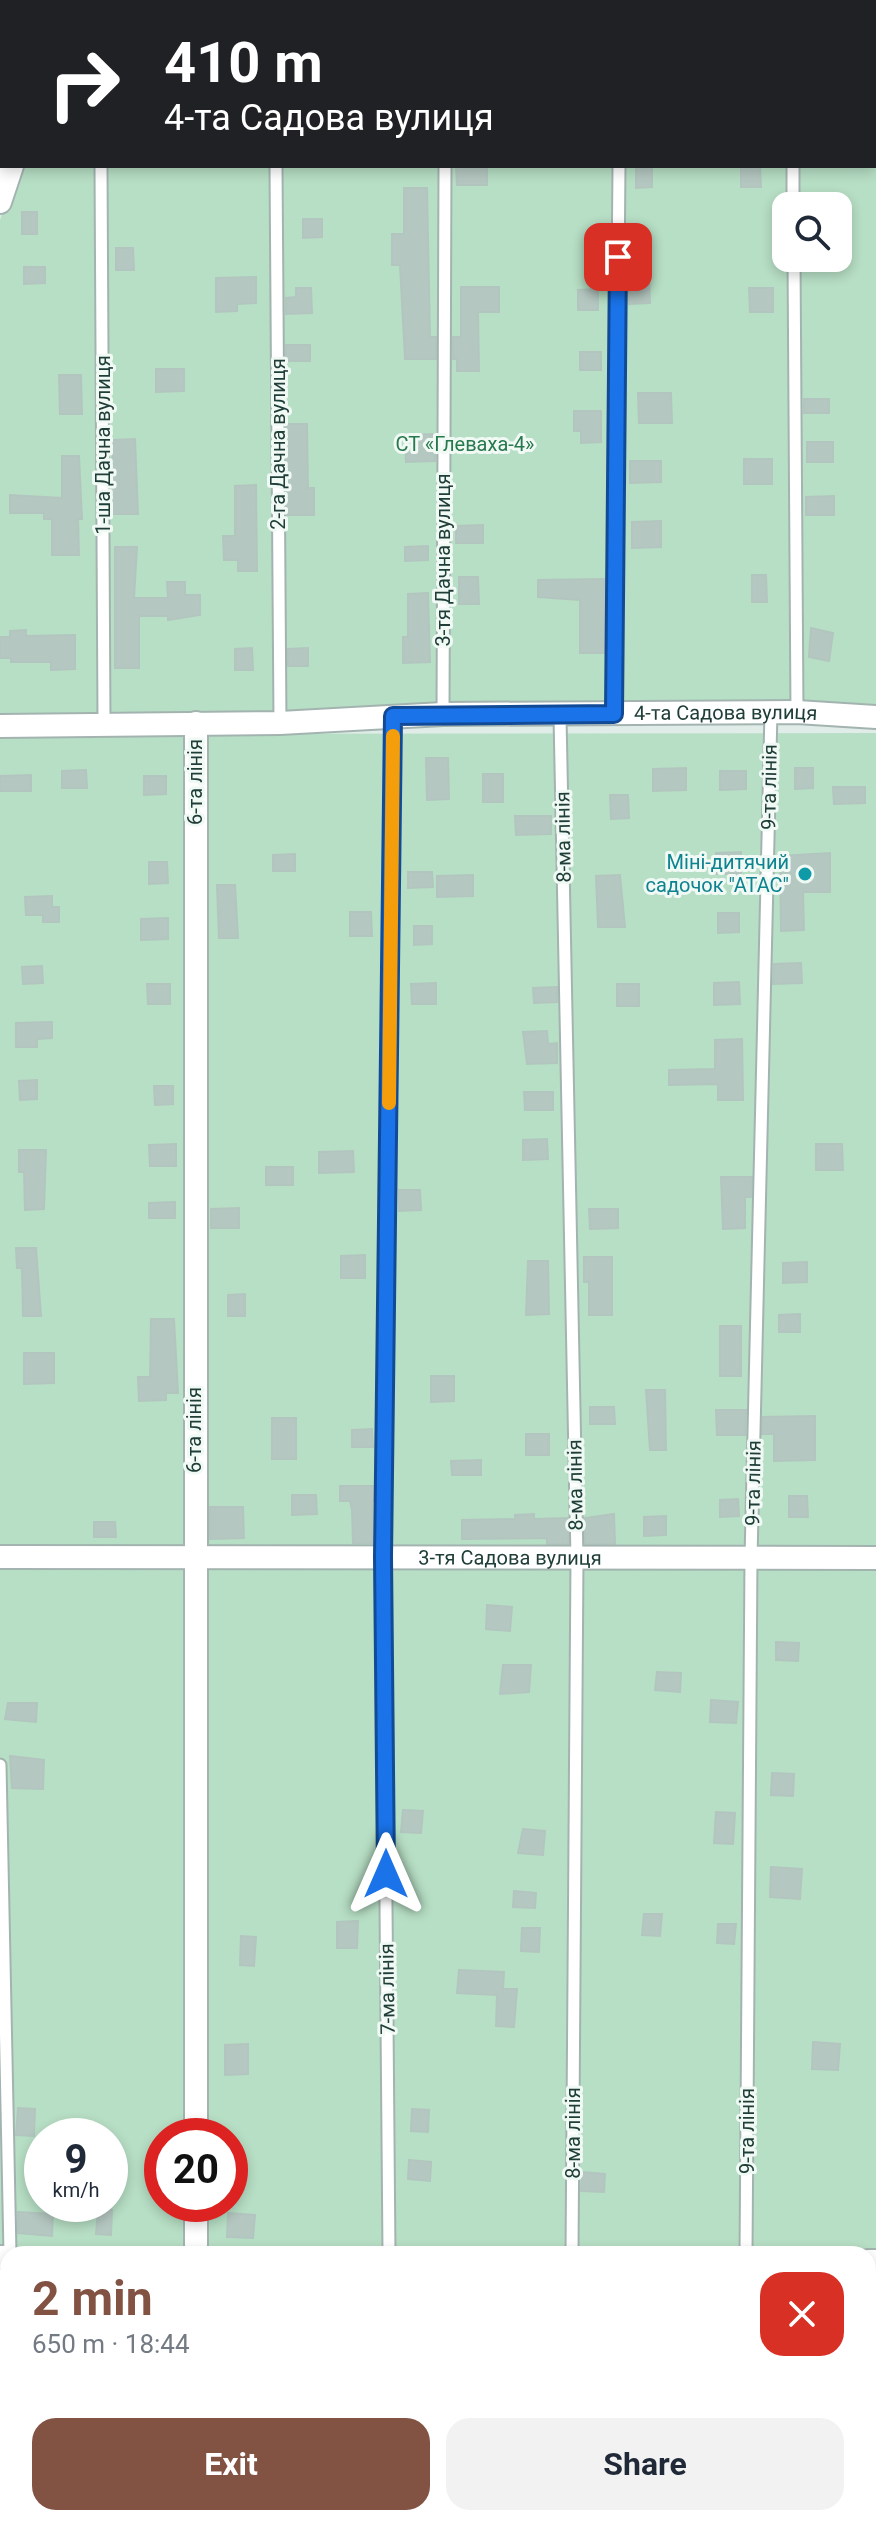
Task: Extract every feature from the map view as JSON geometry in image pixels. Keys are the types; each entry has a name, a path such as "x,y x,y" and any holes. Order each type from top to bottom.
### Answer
{"street":[{"path":"0,202 11,168"},
{"name":"4-та Садова вулиця","path":"0,726 280,723 443,714 560,716 797,712 876,717"},
{"name":"6-та лінія","path":"196,723 196,2118"},
{"name":"3-тя Садова вулиця","path":"0,1557 876,1558"},
{"path":"196,2222 196,2246"}],"lane":[{"name":"1-ша Дачна вулиця","path":"101,168 104,723"},
{"name":"2-га Дачна вулиця","path":"276,168 280,723"},
{"name":"3-тя Дачна вулиця","path":"443,714 445,168"},
{"path":"614,714 619,168"},
{"path":"793,168 793,192"},
{"path":"794,272 797,712"},
{"name":"9-та лінія","path":"746,2246 751,1558 771,712"},
{"name":"7-ма лінія","path":"389,2246 383,1557 393,716"},
{"name":"8-ма лінія","path":"560,716 577,1558 572,2246"},
{"path":"0,1765 9,2246"}],"green space":[{"name":"СТ «Глеваха-4»","path":"16,168 876,168 876,723 0,719 0,220"},
{"path":"876,733 876,2246 0,2246 0,734"}],"building":[{"path":"456,168 487,168 487,185 457,185"},
{"path":"636,168 652,168 652,187 636,188"},
{"path":"741,168 760,168 761,187 741,187"},
{"path":"404,188 427,188 430,337 436,337 436,359 405,359 400,265 392,265 392,234 404,234"},
{"path":"22,212 37,212 37,234 22,234"},
{"path":"303,219 322,219 322,237 303,238"},
{"path":"116,248 133,248 134,270 116,270"},
{"path":"24,267 45,267 45,283 24,284"},
{"path":"256,277 256,303 237,304 237,311 216,312 216,278"},
{"path":"649,277 650,303 629,304 628,278"},
{"path":"461,287 499,287 499,312 478,312 479,371 457,371 457,359 453,359 453,337 461,337"},
{"path":"296,288 311,288 312,313 286,314 286,298 296,297"},
{"path":"749,288 773,288 773,312 750,312"},
{"path":"598,289 598,310 578,310 578,290"},
{"path":"286,345 310,345 310,361 286,361"},
{"path":"580,352 601,352 601,370 580,370"},
{"path":"156,369 184,369 184,391 156,392"},
{"path":"59,375 81,375 82,414 60,414"},
{"path":"638,393 671,393 672,423 639,423"},
{"path":"804,399 829,399 829,413 804,413"},
{"path":"574,411 601,411 601,442 581,443 581,431 574,431"},
{"path":"286,424 307,424 308,488 314,488 314,515 287,515"},
{"path":"436,434 435,461 406,462 405,435"},
{"path":"135,439 138,514 111,514 113,440"},
{"path":"807,442 833,442 833,462 807,462"},
{"path":"62,456 79,456 82,519 78,519 79,555 52,555 52,519 44,519 44,513 10,513 10,495 62,498"},
{"path":"744,459 772,459 772,484 744,484"},
{"path":"630,461 661,461 661,482 630,483"},
{"path":"256,485 257,571 238,571 238,560 224,560 223,536 235,536 235,486"},
{"path":"834,496 834,515 806,515 806,497"},
{"path":"661,521 661,547 632,548 632,522"},
{"path":"483,525 483,543 456,543 456,526"},
{"path":"428,546 428,560 405,561 405,547"},
{"path":"115,547 137,547 134,598 168,598 167,582 185,582 185,595 200,595 200,615 168,620 168,616 139,616 139,668 115,668"},
{"path":"752,575 766,575 767,602 752,602"},
{"path":"459,577 478,577 479,604 459,604"},
{"path":"604,579 606,653 580,653 580,600 538,597 538,580"},
{"path":"428,593 430,662 403,663 403,637 408,637 408,594"},
{"path":"811,628 833,633 829,661 809,657"},
{"path":"26,630 26,636 75,635 75,669 51,670 51,662 11,662 11,658 0,658 0,637 10,637 10,631"},
{"path":"252,648 253,670 235,670 235,649"},
{"path":"308,648 308,666 288,666 288,649"},
{"path":"426,758 448,758 449,799 427,800"},
{"path":"686,768 686,790 653,791 653,769"},
{"path":"795,768 813,768 813,788 795,789"},
{"path":"86,770 87,788 62,788 62,771"},
{"path":"720,771 746,771 746,789 720,790"},
{"path":"483,774 503,774 503,802 483,802"},
{"path":"31,775 31,791 0,791 0,776"},
{"path":"144,776 166,776 166,794 144,795"},
{"path":"833,787 865,787 865,803 834,804"},
{"path":"610,795 628,795 629,818 611,819"},
{"path":"515,816 551,816 551,834 516,835"},
{"path":"741,852 741,874 717,874 716,853"},
{"name":"Міні-дитячий садочок \"АТАС\"","path":"830,853 830,892 803,892 804,930 781,931 780,856"},
{"path":"295,854 295,871 273,871 273,855"},
{"path":"149,862 167,862 168,883 149,884"},
{"path":"408,872 432,872 433,887 408,888"},
{"path":"473,875 473,896 437,897 437,876"},
{"path":"620,875 625,927 598,927 596,876"},
{"path":"217,885 235,885 238,938 219,938"},
{"path":"52,896 52,907 59,907 59,922 43,922 43,915 26,915 25,897"},
{"path":"350,912 371,912 372,936 350,936"},
{"path":"718,913 739,913 739,932 718,933"},
{"path":"168,918 168,939 141,940 141,919"},
{"path":"414,926 432,926 432,944 414,945"},
{"path":"801,963 802,983 773,984 774,964"},
{"path":"42,966 43,983 23,984 22,967"},
{"path":"739,982 740,1004 714,1005 714,983"},
{"path":"436,983 436,1004 412,1004 411,984"},
{"path":"147,984 170,984 170,1004 148,1004"},
{"path":"617,984 639,984 639,1006 617,1006"},
{"path":"557,987 557,1002 534,1003 533,988"},
{"path":"52,1022 52,1038 37,1039 37,1047 16,1047 16,1023"},
{"path":"547,1031 548,1044 557,1043 557,1063 527,1064 523,1032"},
{"path":"742,1039 743,1100 718,1100 718,1084 669,1085 669,1070 715,1069 715,1040"},
{"path":"37,1080 37,1099 20,1100 19,1081"},
{"path":"154,1086 173,1086 173,1104 155,1105"},
{"path":"524,1092 553,1092 553,1110 525,1110"},
{"path":"547,1139 548,1159 523,1160 523,1140"},
{"path":"176,1144 176,1166 150,1166 149,1145"},
{"path":"816,1144 842,1144 843,1170 816,1170"},
{"path":"19,1150 46,1150 44,1209 25,1210 24,1172 19,1172"},
{"path":"353,1151 354,1172 319,1173 319,1152"},
{"path":"266,1167 293,1167 293,1185 266,1185"},
{"path":"721,1177 752,1177 751,1197 745,1197 745,1228 723,1229"},
{"path":"399,1190 420,1190 421,1210 399,1211"},
{"path":"175,1202 175,1218 149,1218 149,1203"},
{"path":"239,1208 239,1228 211,1228 211,1209"},
{"path":"589,1209 618,1209 618,1228 590,1229"},
{"path":"16,1248 36,1248 41,1316 23,1316 22,1268 17,1268"},
{"path":"365,1255 365,1278 341,1278 341,1256"},
{"path":"584,1257 612,1257 612,1315 589,1315 589,1282 584,1282"},
{"path":"528,1261 548,1261 549,1314 526,1315"},
{"path":"807,1262 807,1282 783,1283 783,1263"},
{"path":"245,1294 245,1316 228,1316 228,1295"},
{"path":"800,1314 800,1332 779,1332 779,1315"},
{"path":"151,1319 174,1319 178,1393 166,1393 166,1400 139,1401 138,1377 150,1377"},
{"path":"720,1326 741,1326 741,1376 720,1376"},
{"path":"24,1353 54,1353 54,1383 24,1384"},
{"path":"431,1376 454,1376 454,1401 431,1402"},
{"path":"646,1390 665,1390 666,1450 650,1450"},
{"path":"590,1407 614,1407 615,1424 590,1424"},
{"path":"716,1410 746,1410 745,1435 717,1435"},
{"path":"815,1416 815,1460 774,1461 774,1434 762,1434 763,1417"},
{"path":"272,1418 296,1418 296,1459 272,1459"},
{"path":"372,1429 373,1447 352,1447 352,1430"},
{"path":"526,1434 549,1434 549,1455 526,1455"},
{"path":"481,1460 481,1475 452,1475 451,1461"},
{"path":"340,1486 375,1486 372,1543 353,1543 350,1501 340,1501"},
{"path":"292,1495 316,1495 317,1514 292,1515"},
{"path":"789,1496 807,1496 808,1517 789,1517"},
{"path":"738,1499 739,1516 720,1517 720,1500"},
{"path":"210,1507 243,1507 244,1538 210,1539"},
{"path":"534,1514 534,1519 568,1518 568,1544 547,1544 547,1538 462,1539 462,1520 515,1519 515,1515"},
{"path":"614,1514 615,1544 585,1544 585,1518"},
{"path":"666,1516 666,1535 644,1536 644,1517"},
{"path":"94,1522 115,1522 116,1537 94,1537"},
{"path":"487,1605 512,1607 510,1631 486,1629"},
{"path":"776,1642 799,1643 798,1661 776,1660"},
{"path":"503,1665 531,1665 529,1692 500,1694"},
{"path":"657,1672 681,1673 680,1692 655,1690"},
{"path":"711,1700 738,1702 736,1723 710,1722"},
{"path":"8,1703 37,1703 36,1722 5,1719"},
{"path":"10,1756 44,1760 43,1789 12,1788"},
{"path":"772,1773 794,1774 793,1796 771,1795"},
{"path":"403,1810 423,1811 421,1833 401,1832"},
{"path":"716,1812 735,1813 733,1844 714,1843"},
{"path":"523,1829 545,1831 543,1855 518,1853"},
{"path":"771,1867 802,1869 800,1899 770,1897"},
{"path":"514,1891 536,1893 535,1908 513,1907"},
{"path":"644,1914 662,1914 660,1936 642,1935"},
{"path":"358,1921 357,1948 337,1948 337,1922"},
{"path":"718,1924 736,1924 734,1944 717,1943"},
{"path":"522,1928 540,1928 539,1952 521,1951"},
{"path":"241,1936 256,1937 254,1966 240,1965"},
{"path":"459,1970 504,1972 503,1989 517,1989 514,2027 496,2026 497,1995 457,1993"},
{"path":"813,2042 840,2044 838,2070 812,2069"},
{"path":"248,2044 248,2074 225,2075 225,2045"},
{"path":"18,2108 35,2109 35,2118 24,2118 24,2135 16,2135"},
{"path":"412,2109 429,2110 428,2132 411,2131"},
{"path":"409,2160 431,2162 430,2181 408,2179"},
{"path":"582,2172 605,2174 604,2192 581,2191"},
{"path":"18,2212 24,2212 24,2222 53,2222 52,2236 18,2233"},
{"path":"248,2214 255,2215 253,2238 227,2237 228,2222 248,2222"},
{"path":"97,2222 112,2222 111,2235 96,2234"}],"slow traffic":[{"path":"389,1103 393,736"}],"place":[{"name":"Міні-дитячий садочок \"АТАС\"","path":"805,874"}],"route":[{"path":"386,1874 383,1557 393,716 614,714 618,257"}]}
